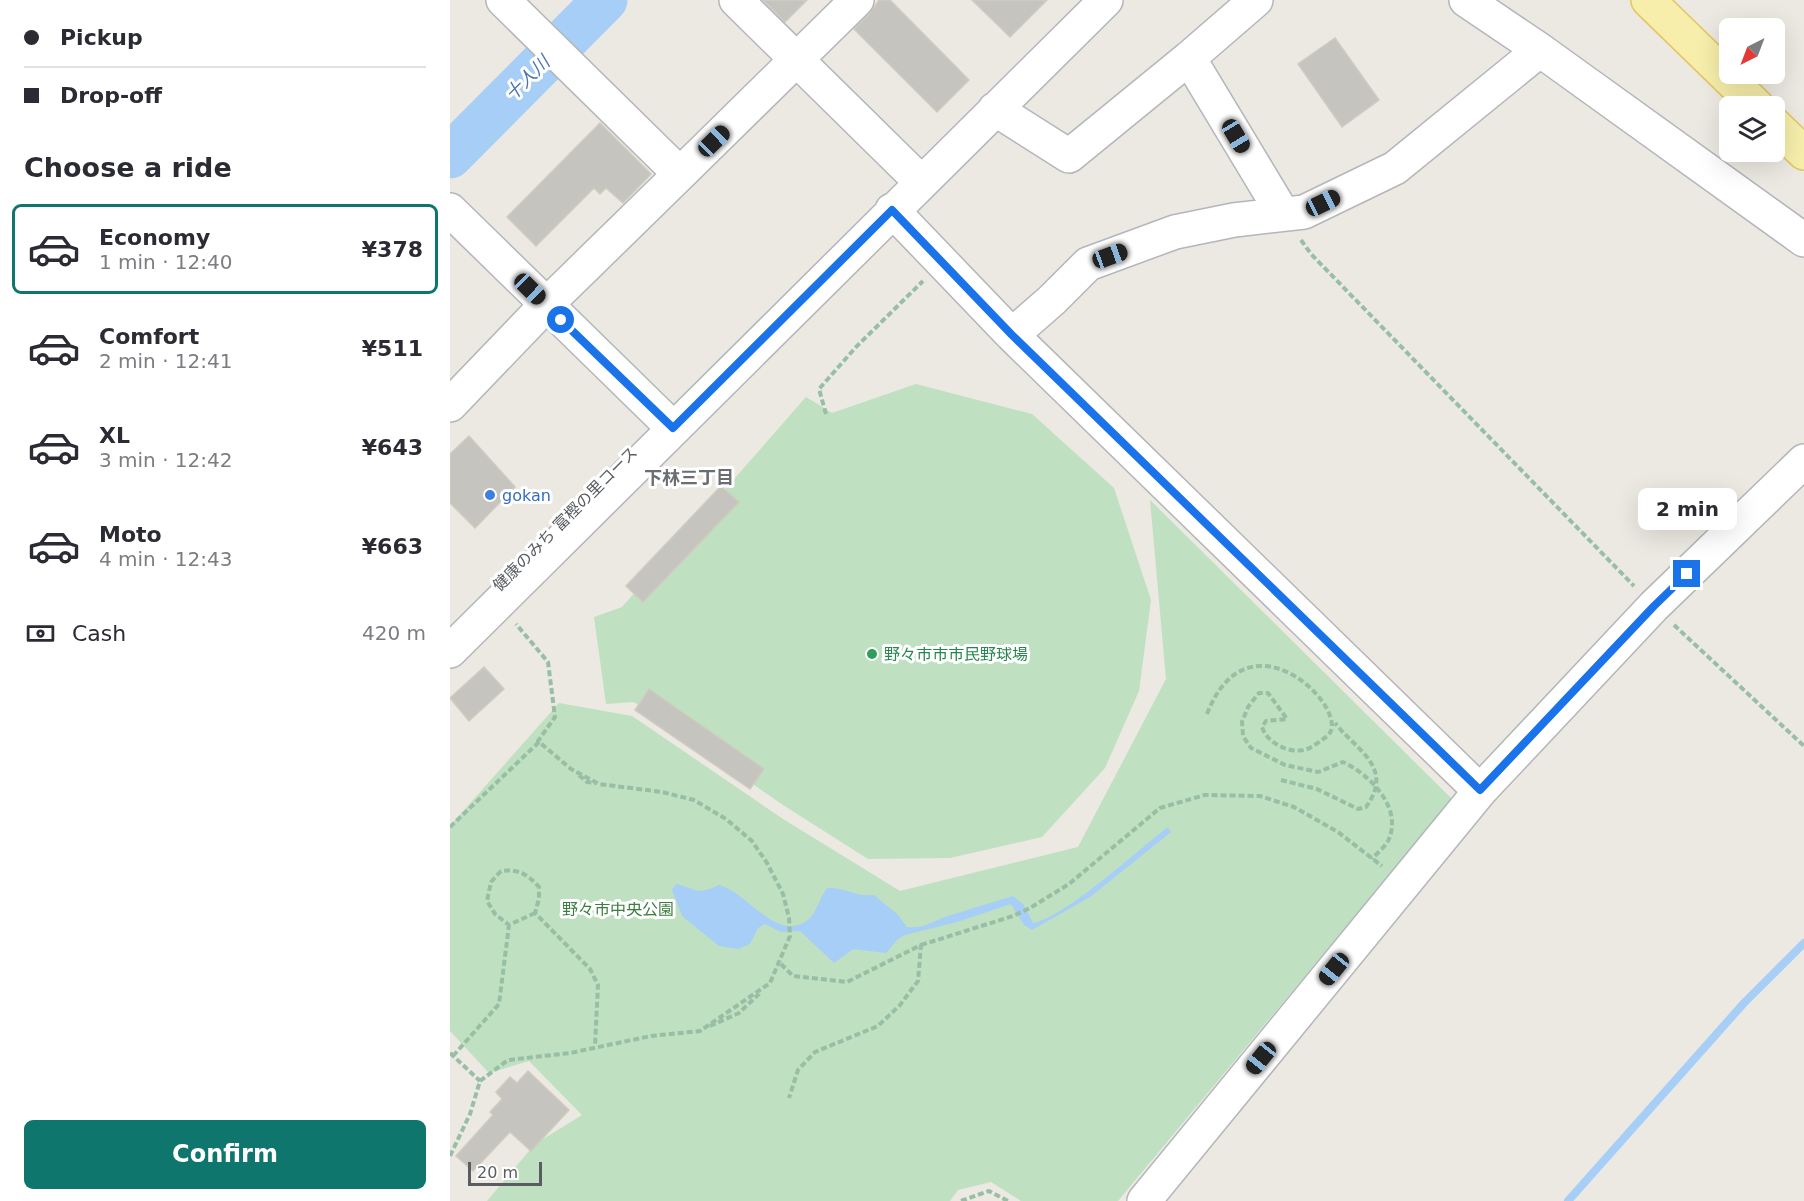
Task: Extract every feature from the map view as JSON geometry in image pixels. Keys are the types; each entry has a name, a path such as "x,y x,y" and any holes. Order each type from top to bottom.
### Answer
{"main road":[{"path":"1648,0 1747,96"},
{"path":"1785,135 1804,153"}],"street":[{"path":"503,0 680,174"},
{"path":"736,0 921,182"},
{"path":"450,405 546,305 857,0"},
{"path":"450,651 1106,0"},
{"path":"995,109 1069,156 1256,0"},
{"path":"1466,0 1540,50 1804,240"},
{"path":"1012,335 1088,264 1175,232 1234,220 1304,212 1395,168 1540,50"},
{"path":"1189,58 1283,214"},
{"path":"450,210 673,428"},
{"path":"892,210 1012,335 1480,790"},
{"path":"1144,1201 1480,790 1654,606 1804,461"}],"path":[{"path":"1283,214 1311,255 1654,606 1804,747"},
{"path":"826,414 819,389 856,347 942,262"},
{"path":"450,827 537,741 555,717 548,662 512,621"},
{"path":"1207,714 1221,685 1236,671 1252,665 1286,671 1324,702 1334,726 1331,734 1305,750 1290,750 1272,742 1264,735 1262,727 1266,721 1287,719 1268,693 1259,693 1248,706 1242,722 1243,736 1251,748 1285,765 1318,772 1342,762 1354,767 1376,788 1388,806 1392,827 1388,842 1372,859"},
{"path":"1281,780 1317,789 1358,809 1366,807 1376,788 1372,761 1332,720"},
{"path":"537,741 587,782 635,788 694,800 726,819 752,841 767,863 783,894 789,918 790,936 781,964 770,983 739,1013 700,1031 651,1036 570,1053"},
{"path":"781,964 793,976 847,982 921,945 1013,916 1069,884 1160,808 1205,795 1260,796 1294,807 1338,831 1383,867"},
{"path":"516,870 529,876 539,887 539,899 535,913 509,925 495,914 487,900 491,882 501,871 516,870"},
{"path":"535,913 590,969 597,986 595,1046"},
{"path":"480,1081 452,1054 499,1004 509,925"},
{"path":"770,983 790,936"},
{"path":"789,1098 798,1070 815,1052 878,1026 900,1005 918,981 921,945"},
{"path":"450,1155 470,1114 480,1081 508,1060 570,1053 651,1036"},
{"path":"962,1201 989,1191 1008,1201"}],"green space":[{"name":"野々市市市民野球場","path":"916,384 1032,414 1114,488 1151,600 1139,691 1105,768 1042,837 950,858 868,859 783,805 634,702 606,704 594,617 622,607 806,397 832,413"},
{"name":"野々市中央公園","path":"1150,500 1452,799 1118,1201 1021,1201 991,1182 958,1190 950,1201 487,1201 535,1144 582,1115 529,1061 489,1073 450,1031 450,826 559,703 632,716 783,819 900,891 1078,847 1166,679"}],"water":[{"path":"1168,827 1171,832 1090,897 1032,930 1024,925 1011,904 957,922 905,935 898,939 886,953 853,949 834,963 800,931 781,932 765,924 758,928 750,944 738,949 719,946 682,916 672,890 676,884 701,891 719,885 740,896 773,921 785,926 796,926 808,920 827,888 861,895 874,895 898,915 907,927 923,926 1013,896 1024,905 1033,923 1047,918 1082,896"}],"building":[{"path":"763,0 807,0 785,22"},
{"path":"879,0 890,0 969,80 937,112 854,29"},
{"path":"972,0 1047,0 1010,37"},
{"path":"1335,38 1379,100 1342,127 1298,64"},
{"path":"600,123 651,174 623,203 606,188 600,194 594,188 536,246 507,217"},
{"path":"469,436 515,487 475,528 450,503 450,454"},
{"path":"721,486 739,502 643,602 626,586"},
{"path":"484,667 504,689 469,721 450,698"},
{"path":"649,689 764,769 750,789 635,710"},
{"path":"528,1071 569,1110 531,1151 510,1132 473,1171 456,1156 493,1115 490,1112 502,1099 496,1092 510,1077 517,1083"}],"waterway":[{"name":"十人川","path":"450,156 605,0"},
{"path":"1568,1201 1744,1003 1804,943"}],"place":[{"name":"gokan","path":"490,495"},
{"name":"野々市市市民野球場","path":"872,654"}],"district":[{"name":"下林三丁目","path":"689,477"}],"route":[{"path":"561,320 673,428 707,397 892,210 1012,335 1480,790 1687,574"}]}
